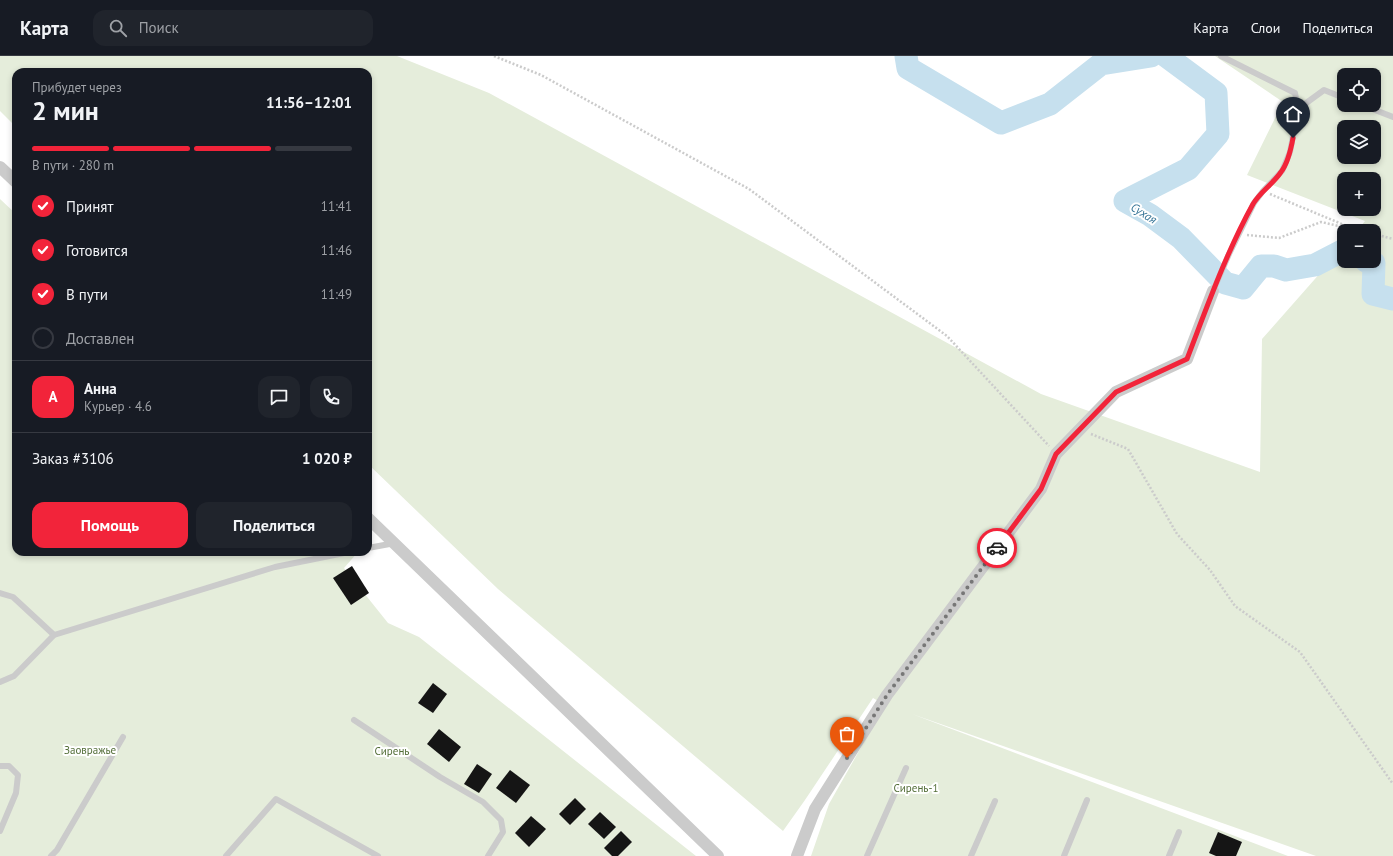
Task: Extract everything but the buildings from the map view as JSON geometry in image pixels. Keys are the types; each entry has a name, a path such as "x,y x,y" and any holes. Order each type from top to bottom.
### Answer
{"street":[{"path":"0,167 12,178"},
{"path":"796,856 815,809 883,702 1041,489 1056,454 1116,392 1187,359 1213,291"},
{"path":"372,522 718,856"}],"lane":[{"path":"1213,291 1254,203 1263,191 1282,172 1290,152 1298,109 1295,93 1221,56"},
{"path":"1298,109 1324,90 1337,95"},
{"path":"1380,112 1393,117"},
{"path":"372,547 394,543"},
{"path":"0,682 14,676 54,635 275,567 329,556"},
{"path":"0,593 13,597 54,635"},
{"path":"354,720 440,777 483,802 501,820 503,832 488,856"},
{"path":"51,856 57,850 123,737"},
{"path":"0,766 8,766 18,775 16,793 0,831"},
{"path":"866,856 906,768"},
{"path":"226,856 276,798 378,856"},
{"path":"1064,856 1087,800"},
{"path":"971,856 995,801"},
{"path":"1169,856 1179,832"}],"path":[{"path":"494,56 541,75 749,189 947,336 1056,454"},
{"path":"1263,191 1343,224"},
{"path":"1239,234 1279,238 1321,222 1337,226"},
{"path":"1381,236 1393,239"},
{"path":"1080,430 1128,449 1177,534 1210,570 1235,606 1300,652 1393,784"}],"green space":[{"name":"Сирень-1","path":"0,56 397,56 489,93 1041,394 1260,472 1262,339 1337,254 1337,268 1381,268 1381,224 1363,224 1365,221 1352,216 1381,216 1381,172 1337,172 1337,210 1247,175 1283,102 1215,56 1393,56 1393,856 1316,856 912,714 1288,856 811,856 829,804 885,705 873,698 783,831 498,589 372,468 372,68 12,68 12,123 0,111"},
{"path":"0,199 12,210 12,556 354,556 344,568 388,623 419,637 696,856 0,856"}],"waterway":[{"name":"Сухая","path":"906,56 908,68 1001,123 1050,104 1101,64 1151,56"},
{"name":"Сухая","path":"1166,56 1216,93 1218,134 1188,169 1125,201 1150,215 1181,238 1225,283 1243,288 1261,266 1274,266 1286,270 1315,265 1337,254"},
{"name":"Сухая","path":"1374,268 1373,294 1393,299"}],"way so far":[{"path":"847,758 887,695 997,548"}],"route":[{"path":"997,548 1041,489 1056,454 1116,392 1187,359 1229,254 1254,203 1263,191 1282,172 1290,152 1293,138"}],"park label":[{"name":"Заовражье","path":"90,750"},
{"name":"Сирень","path":"392,751"}]}
